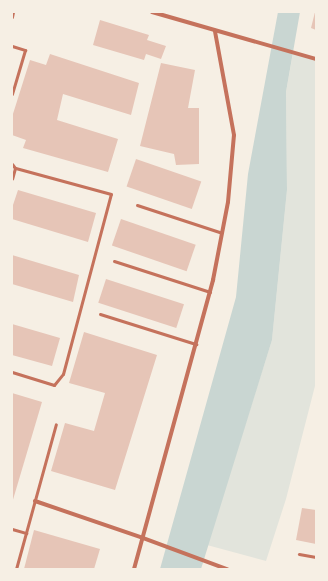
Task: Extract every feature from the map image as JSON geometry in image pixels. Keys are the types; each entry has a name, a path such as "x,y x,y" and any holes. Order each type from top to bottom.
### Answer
{"street":[{"path":"152,12 316,59"},
{"path":"134,569 210,292 222,233 234,135 215,31"},
{"path":"35,501 227,569"}],"lane":[{"path":"12,17 13,12"},
{"path":"12,46 25,50 12,94"},
{"path":"12,164 15,168 111,194 62,374 54,385 12,372"},
{"path":"12,179 15,168"},
{"path":"137,205 222,233"},
{"path":"114,261 210,292"},
{"path":"100,314 196,344"},
{"path":"16,569 56,424"},
{"path":"12,529 26,533"},
{"path":"299,554 316,557"}],"shaded area":[{"path":"278,12 300,12 286,92 287,190 272,340 201,569 160,569 236,297 248,174"},
{"path":"293,53 316,59 316,382 286,499 266,561 207,545 272,340 287,190 286,92"}],"building":[{"path":"316,12 316,30 311,28"},
{"path":"100,20 149,35 147,40 166,46 161,59 146,54 144,60 93,45"},
{"path":"50,54 139,83 131,115 63,94 57,120 118,139 108,172 23,148 26,140 12,135 12,117 30,60 46,65"},
{"path":"161,63 195,70 188,108 199,108 199,164 176,165 174,154 140,146"},
{"path":"136,159 201,181 192,209 127,186"},
{"path":"18,190 96,213 88,242 12,219 12,208"},
{"path":"121,219 196,245 187,271 112,245"},
{"path":"12,255 79,275 73,302 12,284"},
{"path":"106,279 184,304 176,328 98,303"},
{"path":"12,324 60,338 52,366 12,355"},
{"path":"84,332 157,355 115,490 51,471 65,423 94,431 105,393 69,383"},
{"path":"12,393 42,402 12,503"},
{"path":"302,508 316,510 316,544 296,540"},
{"path":"34,530 100,549 94,569 24,569"}]}
